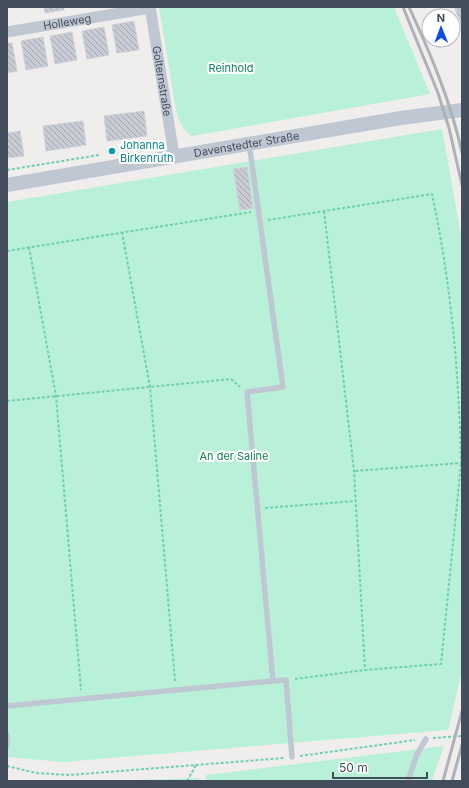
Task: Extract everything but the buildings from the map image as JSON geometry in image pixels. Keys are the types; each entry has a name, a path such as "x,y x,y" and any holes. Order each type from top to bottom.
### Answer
{"street":[{"name":"Holleweg","path":"7,32 150,8"},
{"name":"Golternstraße","path":"150,8 174,155"},
{"name":"Davenstedter Straße","path":"7,185 174,155 401,118 462,110"}],"lane":[{"path":"249,143 283,387 247,392 273,681"},
{"path":"7,706 286,680 292,757"},
{"path":"7,735 7,746"},
{"path":"408,781 417,754 426,738"}],"path":[{"path":"261,221 432,194 440,232 454,325 460,401 461,463 441,664 365,670 286,680"},
{"path":"7,251 259,210"},
{"path":"324,211 354,471 365,670"},
{"path":"122,232 150,387 175,690"},
{"path":"29,247 56,396 82,699"},
{"path":"7,401 231,379 247,392"},
{"path":"354,471 461,463"},
{"path":"257,509 356,501"},
{"path":"7,766 36,773 69,774 241,762 292,757 426,738 462,736"},
{"path":"187,781 196,765"}],"green space":[{"name":"Reinhold","path":"159,7 394,7 430,94 192,136 183,128 176,110"},
{"name":"An der Saline","path":"442,129 462,241 462,671 448,730 63,762 7,757 7,202"},
{"path":"444,746 432,781 206,781 206,775"},
{"path":"199,778 199,781 108,781"}],"railway":[{"path":"403,7 438,93 449,128 462,185"},
{"path":"409,7 440,79 452,115 462,153"},
{"path":"443,781 462,711"},
{"path":"452,781 462,745"}],"place":[{"name":"Johanna Birkenruth","path":"112,151"}]}
